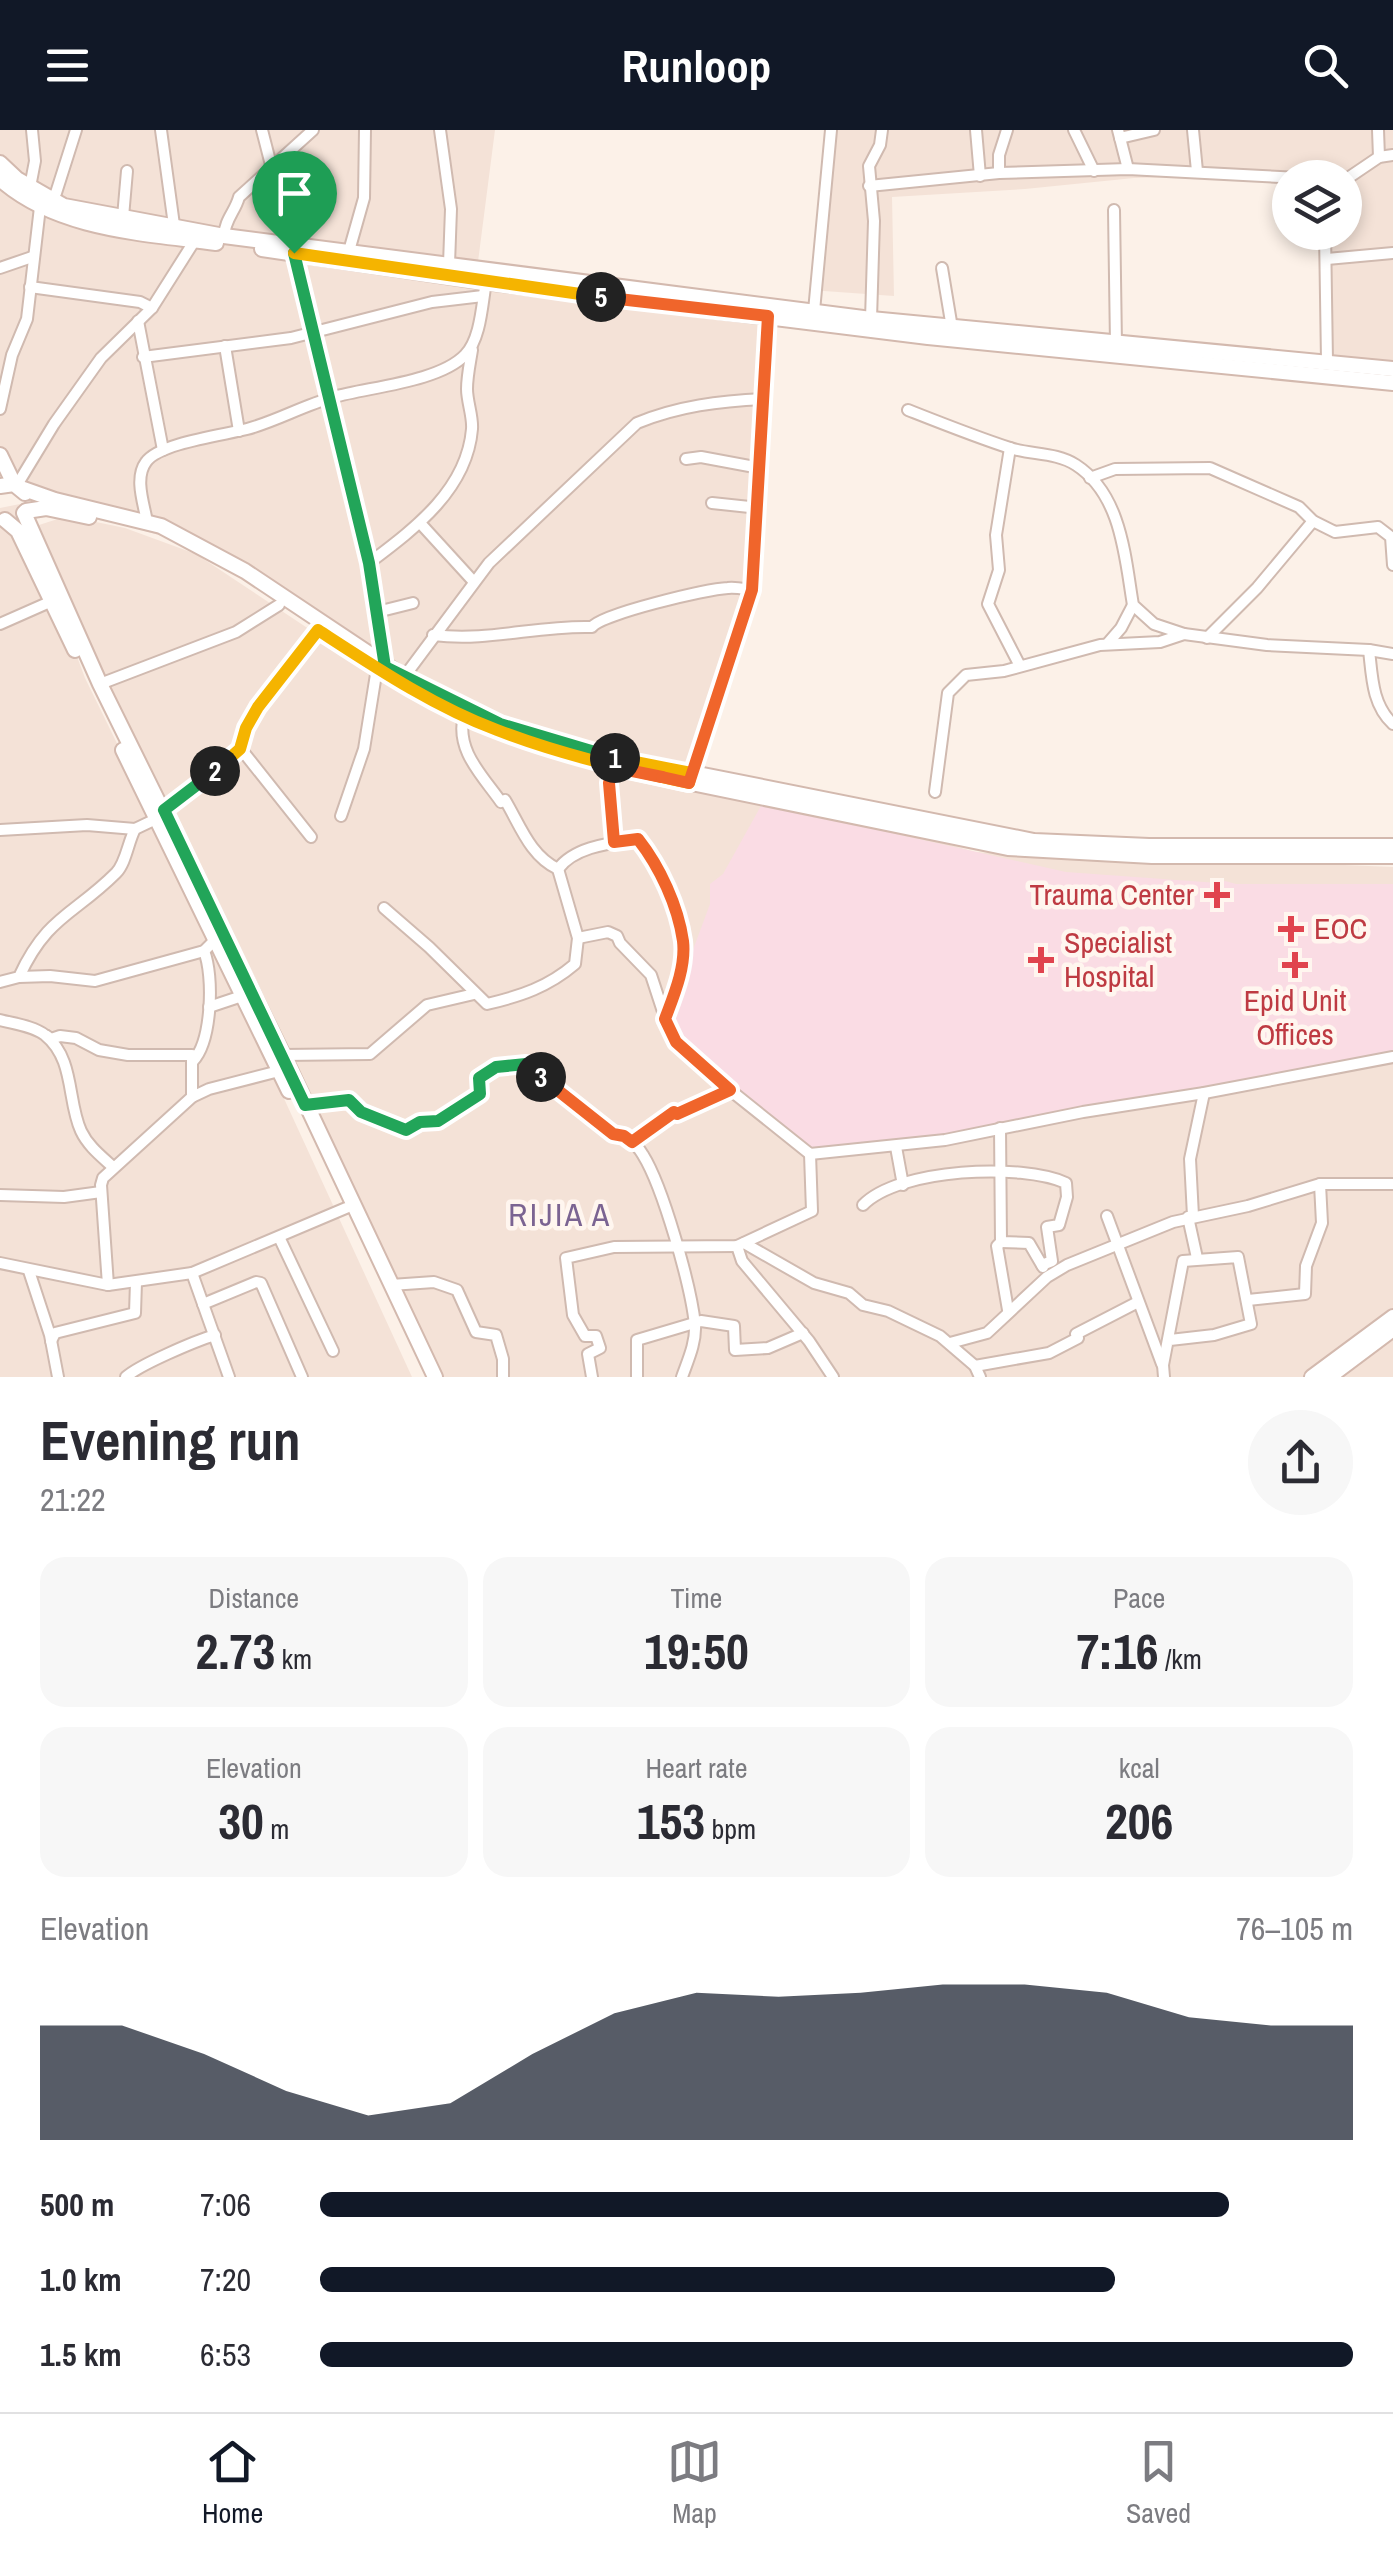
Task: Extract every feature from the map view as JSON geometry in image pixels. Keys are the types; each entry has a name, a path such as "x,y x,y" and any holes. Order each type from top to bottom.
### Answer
{"main road":[{"path":"0,163 45,203 293,248 484,289 768,311 814,310 1116,344 1393,369"},
{"path":"0,179 76,220 195,240 349,251 1055,351 1393,382"},
{"path":"0,455 13,486 28,498 25,512 100,684 242,996 426,1377"},
{"path":"13,486 147,522 204,546 381,668 500,724 690,778 984,845 1024,850 1152,856 1393,856"},
{"path":"2,519 16,520 25,512 46,508 153,531 202,554 318,630 464,716 539,745 613,767 1034,841 1149,846 1393,846"},
{"path":"2,519 18,531 283,1055 434,1377"},
{"path":"1312,1377 1392,1328"},
{"path":"1330,1377 1392,1328"}],"street":[{"path":"30,187 36,161 32,130"},
{"path":"0,409 12,354 28,319 32,257 45,203 56,193 76,130"},
{"path":"161,130 174,225"},
{"path":"262,130 331,398 369,563 376,612 381,668 364,748 341,816"},
{"path":"224,236 227,217 238,206 239,197 313,130"},
{"path":"349,251 364,198 365,130"},
{"path":"440,130 451,209 449,264"},
{"path":"814,310 831,130"},
{"path":"871,319 874,221 869,166 882,130"},
{"path":"976,130 980,176"},
{"path":"999,173 999,154 1007,130"},
{"path":"1074,130 1094,172"},
{"path":"1128,168 1119,134 1154,130"},
{"path":"1193,130 1197,172"},
{"path":"1378,130 1379,157"},
{"path":"1362,168 1379,157 1393,154"},
{"path":"869,186 999,173 1128,168 1272,176"},
{"path":"122,217 127,171"},
{"path":"1114,210 1116,344"},
{"path":"13,486 101,358 152,308 195,240"},
{"path":"1327,250 1328,361"},
{"path":"1327,258 1393,253"},
{"path":"0,268 32,257"},
{"path":"942,268 951,322"},
{"path":"30,287 140,302 152,308"},
{"path":"143,356 314,332 484,289 467,392 472,428 465,454 442,500 421,524 369,563"},
{"path":"690,778 752,590 768,311"},
{"path":"138,320 162,450"},
{"path":"147,522 140,484 142,469 148,458 162,450 239,431 331,398 438,370 464,356 473,344"},
{"path":"225,346 239,431"},
{"path":"404,677 489,563 637,423 661,413 716,402 764,399"},
{"path":"908,410 1010,448 1054,456 1090,478 1104,496 1119,530 1127,555 1133,604 1108,643"},
{"path":"1010,448 996,535 999,570 988,604 1020,666"},
{"path":"686,459 760,468"},
{"path":"1090,478 1115,469 1210,468 1298,507 1313,522 1335,532 1378,527 1390,536 1393,565"},
{"path":"712,503 759,508"},
{"path":"1207,638 1257,588 1313,522"},
{"path":"421,524 474,582"},
{"path":"434,635 463,639 508,636 560,626 592,627 598,619 641,606 728,588 752,590"},
{"path":"0,624 52,601"},
{"path":"376,612 412,603"},
{"path":"1133,604 1154,624 1184,634 1267,645 1393,654"},
{"path":"100,684 236,632 279,605"},
{"path":"0,830 88,825 135,829 160,814 240,749 258,707 318,630"},
{"path":"935,792 948,693 966,675 1020,666 1108,643 1160,642 1184,634"},
{"path":"1370,650 1374,694 1393,724"},
{"path":"384,908 487,1004 535,991 575,964 578,938 558,869 545,862 527,840 505,800 501,802 471,761 460,738 464,716"},
{"path":"240,749 311,838"},
{"path":"613,767 609,783 614,842"},
{"path":"19,978 34,945 59,918 119,871 135,829"},
{"path":"558,869 574,854 614,842 638,839 643,845 664,879 683,942 678,987 665,1019"},
{"path":"578,938 614,933 652,975 676,1042 810,1154 896,1147 1390,1057 1393,1070"},
{"path":"0,982 50,976 95,981 204,951 216,939"},
{"path":"192,1055 193,1061 203,1044 209,1007 208,960 204,951"},
{"path":"283,1055 370,1054 427,1004 474,994"},
{"path":"209,1007 242,996"},
{"path":"0,1020 47,1036 66,1067 80,1129 90,1146 113,1167"},
{"path":"47,1036 76,1038 99,1050 128,1055 192,1055"},
{"path":"192,1055 192,1098"},
{"path":"305,1105 349,1100 361,1112 406,1130 420,1122 438,1121 480,1094 479,1078 496,1067 526,1064 613,1134 632,1142 644,1156 677,1246 695,1322 695,1337 682,1377"},
{"path":"108,1286 103,1178 192,1098 210,1089 279,1071"},
{"path":"632,1142 674,1112 730,1090"},
{"path":"1197,1258 1191,1217 1190,1159 1204,1093"},
{"path":"1000,1128 1001,1242 997,1246 1008,1310"},
{"path":"896,1147 904,1185"},
{"path":"592,1377 588,1354 600,1348 596,1336 585,1336 573,1316 566,1258 614,1247 741,1245 812,1210 810,1154"},
{"path":"863,1205 884,1190 969,1171 1002,1169 1053,1177 1066,1183 1059,1225 1047,1227 1052,1262 1042,1264"},
{"path":"1248,1300 1305,1294 1306,1266 1322,1222 1320,1184"},
{"path":"950,1343 987,1333 1047,1277 1068,1265 1191,1217 1248,1206 1320,1184 1393,1184"},
{"path":"0,1195 64,1197 101,1192"},
{"path":"0,1263 108,1286 136,1282 192,1273 346,1208"},
{"path":"1107,1216 1163,1371"},
{"path":"280,1238 332,1351"},
{"path":"1001,1242 1029,1243 1047,1277"},
{"path":"741,1245 742,1261 804,1333 833,1377"},
{"path":"741,1245 814,1283 849,1294 869,1307 888,1310 950,1343 978,1372 1060,1349 1078,1338 1076,1334 1138,1302"},
{"path":"1163,1371 1184,1261 1238,1257 1251,1324 1214,1335 1170,1340"},
{"path":"30,1270 52,1342 58,1377"},
{"path":"192,1273 229,1377"},
{"path":"52,1342 54,1333 135,1313 136,1282"},
{"path":"391,1285 432,1282 457,1290 476,1332 496,1335 503,1377"},
{"path":"203,1304 261,1283 302,1377"},
{"path":"637,1377 637,1340 695,1322 734,1326 735,1350 768,1348 804,1333"},
{"path":"126,1377 177,1352 185,1344 215,1334"}],"shaded area":[{"path":"0,130 495,130 475,285 547,298 767,321 748,585 687,774 514,732 342,645 200,547 42,501 0,480"},
{"path":"829,130 1393,130 1393,368 1326,362 1323,250 1362,250 1362,160 1272,160 1272,174 1134,178 892,197 894,296 810,290"},
{"path":"20,504 85,678 178,868 412,1377 0,1377 0,508"},
{"path":"67,516 125,528 196,554 351,657 517,742 610,768 919,836 975,852 1393,867 1393,1311 1306,1377 438,1377 339,1168 290,1049 279,1039 169,806 106,684 39,525"},
{"name":"Specialist Hospital","path":"762,804 1066,872 1236,884 1393,884 1393,1058 818,1156 743,1098 672,1034 668,1017 710,904 710,884 723,874"},
{"path":"1393,1333 1393,1377 1334,1377"}],"place":[{"name":"Trauma Center","path":"1217,895"},
{"name":"EOC","path":"1291,929"},
{"name":"Specialist Hospital","path":"1041,960"},
{"name":"Epid Unit Offices","path":"1295,965"}],"district":[{"name":"RIJIA A","path":"560,1215"}],"route":[{"path":"294,253 369,563 385,667 500,724 612,757 691,773 689,783 613,767 495,730 425,696 318,630 258,707 240,749 164,810 305,1105 349,1100 361,1112 406,1130 452,1114 480,1094 479,1078 496,1067 526,1064 613,1134 632,1142 674,1112 730,1090 676,1042 668,1030 665,1019 678,987 683,942 664,879 643,845 638,839 614,842 609,783 613,767 689,783 728,671 752,590 768,316 486,282 294,253"}]}
